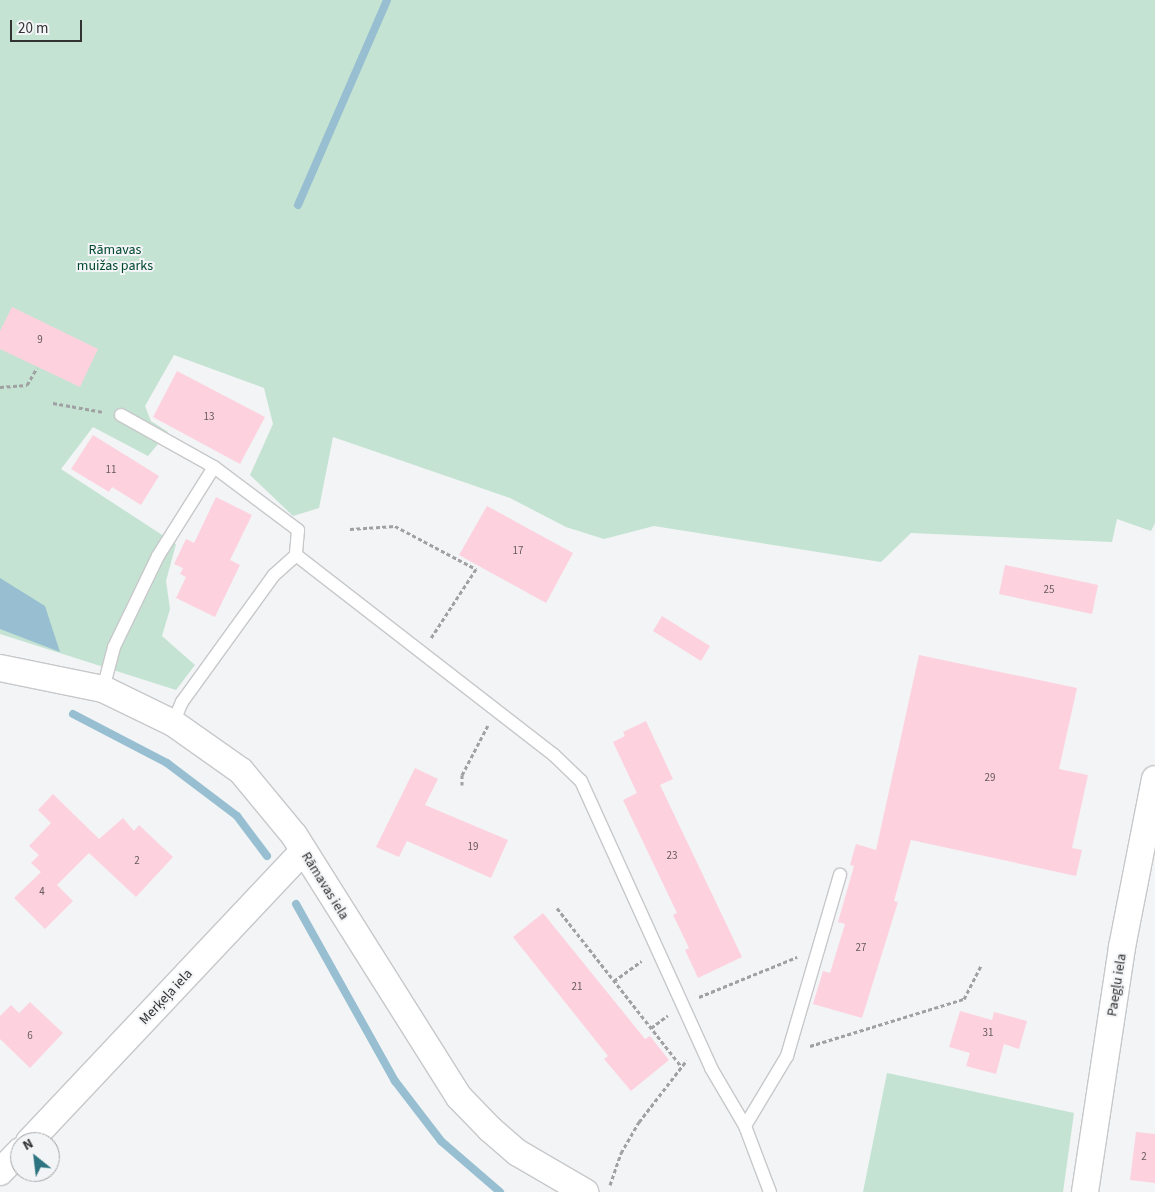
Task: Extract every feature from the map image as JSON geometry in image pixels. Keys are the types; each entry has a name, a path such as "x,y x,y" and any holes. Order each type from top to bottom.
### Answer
{"street":[{"name":"Rāmavas iela","path":"0,668 103,689 173,722 241,771 294,835 459,1097 490,1129 518,1153 584,1192"},
{"name":"Paegļu iela","path":"1085,1192 1122,947 1155,778"},
{"name":"Merķeļa iela","path":"38,1132 303,851"},
{"path":"0,1172 10,1162"}],"lane":[{"path":"121,415 214,467 298,530 296,555 274,575 182,702 173,722"},
{"path":"103,689 114,647 158,556 214,467"},
{"path":"296,555 554,755 581,781 703,1049 745,1126 770,1192"},
{"path":"745,1126 787,1056 816,950 840,875"}],"path":[{"path":"0,388 27,385 37,368"},
{"path":"54,403 121,415"},
{"path":"350,529 395,526 476,569 422,653"},
{"path":"462,785 462,775 495,710"},
{"path":"557,908 681,1066"},
{"path":"614,981 659,950"},
{"path":"682,1004 816,950"},
{"path":"804,1047 964,999 981,965"},
{"path":"609,1186 621,1153 639,1122 681,1066 703,1049"}],"green space":[{"name":"Rāmavas muižas parks","path":"0,0 1155,0 1155,523 1151,531 1117,519 1112,542 911,533 881,562 654,526 604,539 566,527 510,498 333,437 319,508 293,516 250,475 273,424 264,388 174,355 145,406 151,421 168,432 148,456 93,427 61,469 176,544 166,581 170,609 162,636 195,665 176,690 0,634"},
{"path":"887,1073 1074,1113 1063,1192 863,1192"}],"water":[{"path":"0,578 45,606 60,652 0,629"}],"building":[{"path":"12,307 98,349 80,387 0,349 0,331"},
{"path":"177,371 265,417 240,464 153,417"},
{"path":"93,435 159,476 141,505 112,487 109,492 71,469"},
{"path":"216,497 252,515 230,560 240,565 215,617 176,598 186,577 180,574 183,568 174,564 186,539 194,543"},
{"path":"487,506 573,553 546,603 459,555"},
{"path":"1005,565 1098,585 1092,614 999,594"},
{"path":"662,616 710,646 701,661 653,631"},
{"path":"919,655 1077,688 1059,769 1088,775 1072,848 1082,850 1076,876 911,840 894,901 898,902 862,1018 813,1004 823,971 830,973 845,924 838,922 854,866 850,865 856,844 876,850"},
{"path":"646,721 673,779 660,785 742,957 698,978 685,950 689,948 673,915 677,913 623,800 637,793 613,742 625,736 623,732"},
{"path":"415,768 438,779 425,805 508,840 491,878 407,841 399,857 376,847"},
{"path":"53,794 99,839 123,818 134,831 139,825 173,857 136,897 89,853 57,885 73,901 45,929 14,898 41,872 31,863 39,855 29,846 51,823 38,810"},
{"path":"543,913 645,1039 650,1036 669,1060 631,1091 604,1059 608,1056 513,937"},
{"path":"30,1002 63,1033 30,1068 0,1039 0,1016 11,1005 19,1013"},
{"path":"960,1011 992,1020 994,1012 1027,1021 1019,1049 1004,1044 996,1074 966,1066 970,1053 949,1047"},
{"path":"1136,1132 1155,1134 1155,1183 1130,1180"}],"waterway":[{"path":"298,205 387,0"},
{"path":"73,714 167,763 237,816 267,856"},
{"path":"296,904 395,1081 441,1141 500,1192"}]}
